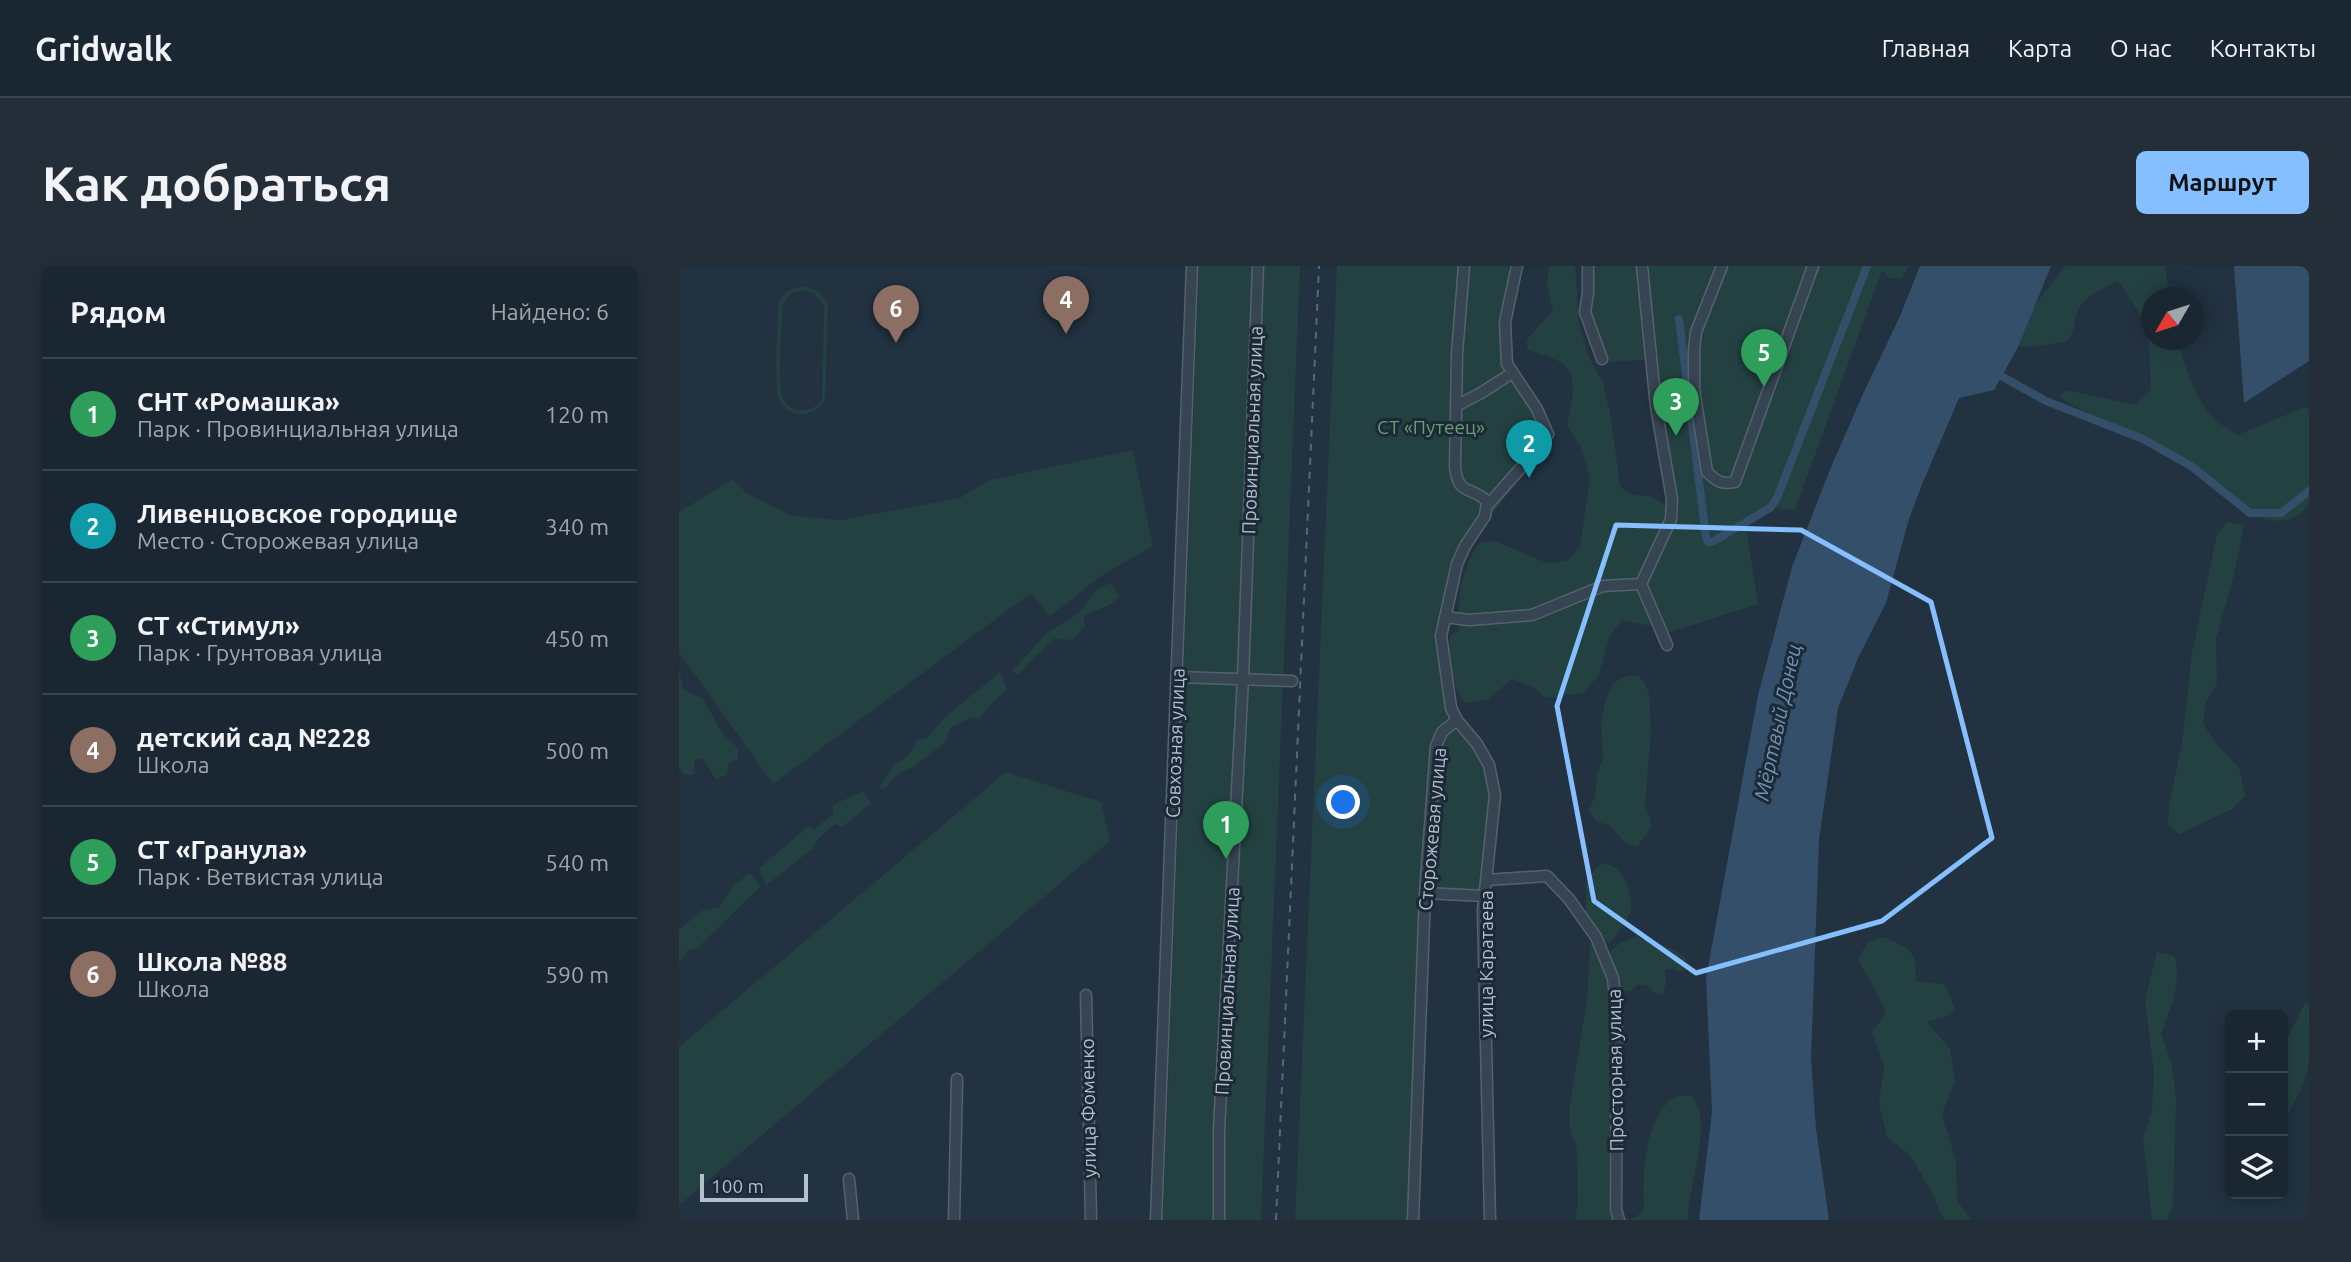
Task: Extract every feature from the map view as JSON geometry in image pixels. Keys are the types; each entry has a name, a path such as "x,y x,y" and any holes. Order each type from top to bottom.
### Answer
{"street":[{"name":"Совхозная улица","path":"1156,1220 1192,266"},
{"name":"Провинциальная улица","path":"1219,1220 1219,1130 1243,678 1258,266"},
{"path":"1457,720 1451,708 1441,636 1457,564 1465,546 1485,516 1487,506 1483,497 1458,484 1455,468 1464,266"},
{"path":"1487,506 1548,434 1537,409 1507,364 1505,322 1517,266"},
{"path":"1588,266 1585,312 1602,359"},
{"path":"1641,584 1671,519 1672,499 1655,407 1642,266"},
{"path":"1722,266 1696,332 1694,389 1707,472 1715,480 1725,484 1735,482 1813,266"},
{"path":"1456,406 1512,373"},
{"path":"1445,617 1469,620 1532,615 1603,586 1641,584"},
{"path":"1641,584 1667,645"},
{"path":"1178,677 1292,681"},
{"name":"улица Каратаева","path":"1457,720 1477,744 1489,765 1495,795 1484,896 1490,1220"},
{"name":"Сторожевая улица","path":"1413,1220 1425,893 1436,746 1442,732 1457,720"},
{"name":"Просторная улица","path":"1486,880 1547,876 1580,913 1601,947 1613,978 1617,1016 1616,1209 1619,1220"},
{"path":"1425,893 1484,896"},
{"name":"улица Фоменко","path":"1086,995 1091,1220"},
{"path":"954,1220 957,1079"},
{"path":"849,1179 853,1220"}],"highlighted area":[{"path":"1616,525 1801,530 1931,602 1992,838 1882,921 1696,973 1594,901 1557,706"}],"green space":[{"path":"1199,266 1300,266 1261,1220 1163,1220"},
{"name":"СТ «Путеец»","path":"1337,266 1509,266 1507,358 1544,412 1546,446 1473,538 1463,560 1448,623 1444,674 1452,710 1494,778 1486,894 1425,894 1412,1220 1295,1220"},
{"path":"1549,266 1575,266 1579,323 1588,355 1603,383 1611,418 1620,486 1632,494 1652,497 1667,507 1661,527 1669,509 1648,360 1601,362 1587,314 1585,266 1909,266 1901,279 1889,278 1882,270 1795,510 1767,507 1745,520 1758,604 1664,634 1651,611 1651,626 1622,620 1609,637 1599,675 1583,693 1546,698 1533,687 1512,679 1487,700 1465,703 1454,680 1449,643 1450,635 1459,631 1461,585 1468,563 1479,543 1495,541 1549,564 1568,560 1580,547 1590,479 1581,447 1567,426 1573,392 1571,375 1567,368 1556,360 1528,350 1526,340 1553,311 1547,285"},
{"path":"2065,266 2165,266 2168,287 2141,287 2141,316 2118,281 2096,292 2081,305 2067,341 2018,347 2035,305"},
{"path":"801,287 819,292 828,304 825,401 807,414 793,413 782,404 778,396 777,380 779,303 789,290","holes":["801,290 813,292 824,305 822,400 805,410 793,409 782,397 781,390 783,304 792,293"]},
{"path":"2149,350 2181,350 2187,371 2202,402 2215,419 2237,435 2303,408 2309,409 2309,502 2306,507 2292,518 2281,521 2259,517 2238,505 2199,472 2175,457 2061,397 2066,390 2135,405 2151,390"},
{"path":"1133,450 1153,546 1098,578 1050,616 1031,593 773,784 679,652 679,512 732,480 748,494 792,516 842,520 960,498 990,480"},
{"path":"2228,522 2244,525 2233,579 2216,639 2217,683 2206,703 2203,724 2217,745 2239,768 2245,796 2232,809 2180,834 2168,825 2169,804 2182,744 2192,653 2217,534"},
{"path":"1111,583 1119,597 1111,604 1083,617 1085,626 1072,640 1055,638 1017,675 1012,671 1049,631 1079,613 1098,588"},
{"path":"679,669 683,689 703,699 723,735 738,748 738,759 729,763 727,775 716,779 702,758 695,759 694,774 684,775 679,768"},
{"path":"1000,672 1007,689 979,719 972,717 950,728 946,741 915,766 899,773 884,789 879,787 894,765 911,753 916,741 927,738 944,718"},
{"path":"1629,675 1639,677 1649,694 1651,733 1645,803 1652,827 1637,847 1625,843 1611,827 1595,820 1589,810 1595,797 1597,775 1603,757 1601,722 1606,699 1613,683"},
{"path":"1006,772 1101,802 1110,841 679,1205 679,1047"},
{"path":"863,791 871,804 842,827 835,824 818,839 812,849 766,885 759,868 809,826 814,829 833,814 833,805"},
{"path":"1602,864 1610,865 1621,874 1629,888 1631,904 1628,918 1610,943 1603,941 1589,923 1586,913 1586,883 1595,869"},
{"path":"750,873 761,886 697,948 687,951 679,962 679,930 701,911 720,907 734,885"},
{"path":"1638,937 1670,948 1686,959 1682,972 1665,970 1663,995 1654,993 1646,985 1637,985 1630,992 1622,990 1608,957 1620,943"},
{"path":"1883,937 1910,951 1915,962 1916,981 1945,984 1955,1009 1945,1017 1927,1022 1950,1049 1955,1080 1942,1114 1956,1161 1957,1200 1971,1220 1944,1220 1910,1155 1887,1137 1879,1104 1884,1067 1872,1032 1886,1013 1858,958 1868,942"},
{"path":"1590,944 1599,947 1611,993 1609,1209 1630,1220 1575,1220 1578,1205 1577,1149 1570,1131 1569,1110 1587,1001"},
{"path":"2157,952 2174,956 2177,975 2174,995 2161,1033 2172,1065 2176,1098 2173,1206 2167,1220 2152,1220 2143,1138 2152,1111 2154,1073 2145,1001"},
{"path":"2305,1003 2309,1003 2309,1062 2303,1085 2288,1114 2288,1073 2288,1037"},
{"path":"1693,1095 1701,1129 1688,1220 1630,1220 1644,1209 1647,1150 1656,1121 1672,1099"}],"water":[{"name":"Мёртвый Донец","path":"1920,266 2051,266 2018,347 1994,390 1959,398 1909,519 1886,603 1859,656 1838,708 1819,840 1811,1059 1816,1129 1829,1220 1699,1220 1712,1112 1706,978 1758,695 1792,567 1831,467"},
{"path":"2234,266 2309,266 2309,361 2244,403"}],"waterway":[{"path":"1679,319 1706,537 1708,542 1712,542 1770,508 1777,498 1867,266"},
{"path":"1994,372 2046,401 2143,439 2191,466 2250,513 2281,513 2309,491"}],"railway":[{"path":"1276,1220 1319,266"}],"place":[{"name":"детский сад №228","path":"1066,334"},
{"name":"Школа №88","path":"896,343"},
{"name":"СТ «Гранула»","path":"1764,387"},
{"name":"СТ «Стимул»","path":"1676,436"},
{"name":"Ливенцовское городище","path":"1529,478"},
{"name":"СНТ «Ромашка»","path":"1226,859"}]}
